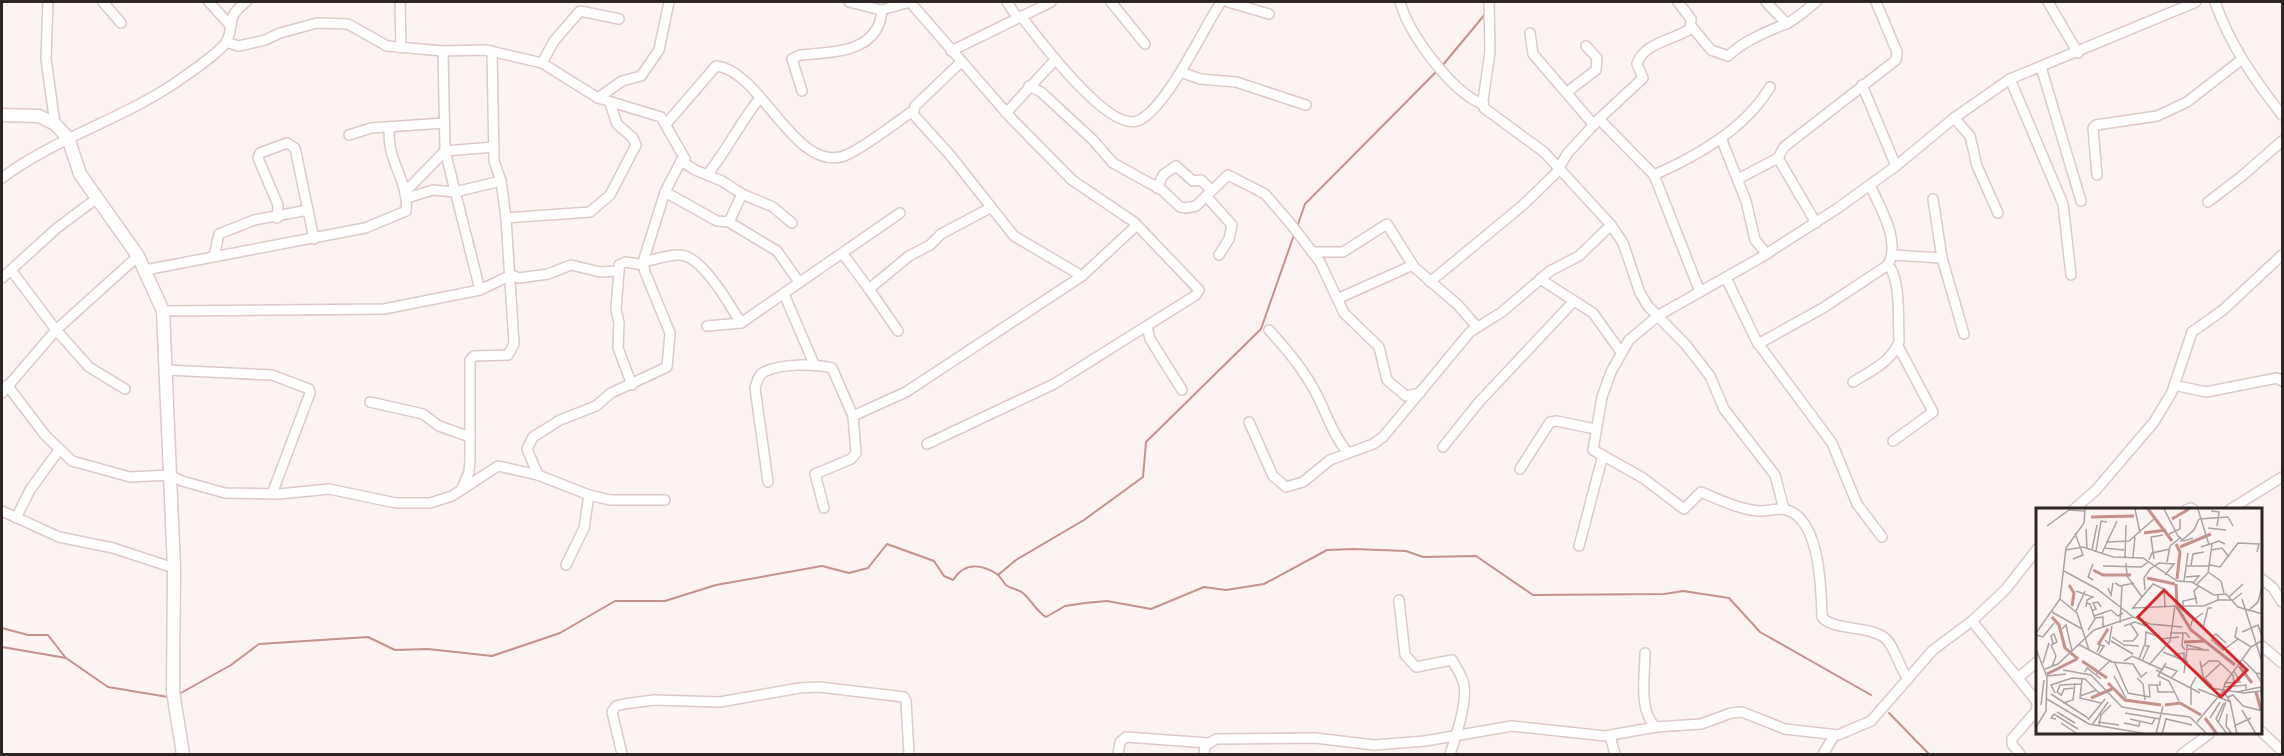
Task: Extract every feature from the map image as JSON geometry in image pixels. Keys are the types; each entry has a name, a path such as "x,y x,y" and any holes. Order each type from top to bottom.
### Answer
{"street":[{"path":"48,2 46,59 55,124"},
{"path":"103,2 121,23"},
{"path":"208,2 229,24"},
{"path":"2,178 39,153 111,119 168,88 226,42 229,24 238,7 246,2"},
{"path":"400,2 401,48"},
{"path":"598,98 622,81 641,76 659,50 669,2"},
{"path":"849,2 882,10 910,2 1006,112 1072,180 1137,225 1199,290 1196,295 1054,384 927,444"},
{"path":"1007,2 1055,60 1112,115 1132,122 1144,118 1169,90 1221,2"},
{"path":"951,51 1050,2"},
{"path":"1111,2 1145,44"},
{"path":"1228,2 1269,14"},
{"path":"1400,2 1414,31 1438,65 1467,98 1482,104 1558,166 1611,225 1623,243 1640,293 1648,306 1659,315 1704,367 1724,409 1771,469 1780,487 1784,509"},
{"path":"1482,104 1490,52 1489,2"},
{"path":"1678,2 1689,15 1692,27 1711,50 1728,56 1741,45 1771,28 1787,24 1816,2"},
{"path":"1766,2 1787,24"},
{"path":"1738,179 1778,158 1784,147 1898,57 1876,2"},
{"path":"2048,2 2078,53"},
{"path":"1908,679 1896,660 1892,646 1884,638 1862,628 1829,623 1822,617 1819,565 1813,542 1799,520 1784,509 1747,509 1714,499 1701,492 1684,508 1643,478 1593,450 1595,429 1605,386 1621,352 1633,335 1659,315 1767,254 1816,223 1896,166 1954,118 2010,79 2078,53 2196,2"},
{"path":"2215,2 2225,30 2241,60 2283,115"},
{"path":"802,91 792,59 800,55 862,46 878,29 882,10"},
{"path":"542,63 554,40 580,11 619,19"},
{"path":"226,42 238,46 248,44 317,23 356,26 381,43 401,48 492,51 542,63 598,98 653,113 667,123 685,159 681,161 664,192 644,263 645,272 670,333 667,367 611,393 596,406 560,420 533,437 527,448 538,476"},
{"path":"1430,282 1523,205 1556,173 1558,166 1596,122 1643,78 1636,64 1641,55 1657,44 1688,32 1692,27"},
{"path":"1530,33 1533,54 1596,122 1654,175 1700,292"},
{"path":"1567,92 1596,70 1597,58 1586,46"},
{"path":"443,51 445,151 480,290"},
{"path":"462,488 469,472 470,360 474,356 508,355 514,344 512,274 501,181 496,169 494,147 492,51"},
{"path":"1006,112 1055,60"},
{"path":"2097,175 2093,128 2096,125 2157,116 2187,102 2241,60"},
{"path":"667,123 716,66 728,68 748,84 759,99 807,147 823,158 846,156 913,111 961,62"},
{"path":"2041,67 2081,201"},
{"path":"1180,72 1200,79 1236,82 1306,105"},
{"path":"2010,79 2063,204 2071,275"},
{"path":"1862,85 1896,166"},
{"path":"1029,86 1050,100 1115,164 1157,188 1180,207 1196,206 1228,175 1254,186 1265,194 1312,252 1347,317 1380,347 1390,384 1406,396 1420,393"},
{"path":"1654,175 1688,160 1721,138 1763,100 1770,87"},
{"path":"707,175 725,153 743,120 759,99"},
{"path":"506,218 590,212 610,195 636,145 633,138 617,124 610,103"},
{"path":"913,111 915,117 950,155 1014,236 1083,276"},
{"path":"2,115 39,116 55,124 68,138 80,174 138,256 162,311 167,370 174,568 173,698 183,754"},
{"path":"1954,118 1970,136 1977,166 1998,213"},
{"path":"349,135 360,130 444,123"},
{"path":"145,270 314,239 365,228 401,215 406,211 406,195 389,146 390,127"},
{"path":"1721,138 1738,179 1755,240 1767,254"},
{"path":"2208,202 2283,141"},
{"path":"277,218 278,205 258,158 260,153 287,143 295,148 314,239"},
{"path":"406,195 445,151 494,147"},
{"path":"1778,158 1816,223"},
{"path":"681,161 730,185 742,194 773,207 792,223"},
{"path":"1157,188 1163,175 1177,166 1193,181 1201,180 1232,225 1229,239 1219,255"},
{"path":"406,195 433,190 455,192 501,181"},
{"path":"1758,344 1822,308 1888,265 1893,255 1888,225 1870,185"},
{"path":"664,192 717,221 729,222 777,251 799,282"},
{"path":"729,222 742,194"},
{"path":"2,278 57,228 96,199"},
{"path":"1933,199 1942,258 1964,334"},
{"path":"869,289 909,256 930,245 950,229 990,208"},
{"path":"214,256 219,234 254,220 277,218 308,210"},
{"path":"707,326 741,323 900,213"},
{"path":"1312,252 1343,252 1387,224 1413,265 1458,305 1476,327"},
{"path":"853,416 906,392 1083,276 1137,225"},
{"path":"1249,422 1274,476 1286,487 1303,482 1330,460 1383,437 1476,327 1503,312 1540,279 1579,256 1611,225"},
{"path":"843,254 898,331"},
{"path":"632,385 618,348 619,323 616,309 619,271 620,265 625,262 644,263 681,255 689,259 713,279 741,323"},
{"path":"1893,255 1942,258"},
{"path":"2075,508 2139,442 2166,405 2192,332 2223,310 2283,255"},
{"path":"138,256 56,330 4,389 59,450 72,460 119,475 148,478 169,475 182,482 225,493 272,494 329,489 396,502 430,503 452,496 498,466 538,476 610,500 664,500"},
{"path":"1337,298 1413,265"},
{"path":"1888,265 1893,270 1896,283 1898,346 1932,406 1933,412 1893,441"},
{"path":"512,274 519,278 548,274 571,266 591,268 600,272 619,271"},
{"path":"11,270 56,330 89,368 125,389"},
{"path":"162,311 384,309 480,290 512,274"},
{"path":"1726,278 1758,344 1832,443 1857,504 1882,537"},
{"path":"1540,279 1597,317 1621,352"},
{"path":"784,294 814,364"},
{"path":"1443,447 1487,394 1574,301"},
{"path":"1147,326 1150,339 1182,390"},
{"path":"1269,330 1298,361 1336,437 1348,453"},
{"path":"1853,382 1883,363 1898,346"},
{"path":"768,482 755,388 758,379 764,372 814,364 832,368 836,372 853,416 855,455 815,474 824,508"},
{"path":"167,370 272,375 309,389 310,393 272,494"},
{"path":"2174,385 2201,392 2277,378 2283,381"},
{"path":"370,402 423,414 439,426 470,437"},
{"path":"1520,469 1551,422 1557,421 1595,429"},
{"path":"16,518 30,490 59,450"},
{"path":"1579,546 1602,454"},
{"path":"2232,508 2283,477"},
{"path":"566,565 585,528 590,495"},
{"path":"2,511 59,537 113,548 174,568"},
{"path":"1118,754 1120,742 1126,737 1208,743 1216,739 1247,738 1292,741 1315,738 1374,745 1425,741 1512,726 1610,736 1656,727 1701,724 1731,713 1742,712 1785,729 1834,736 1871,721 1933,650 1972,621 2007,589 2036,551"},
{"path":"2263,580 2273,588 2283,602"},
{"path":"2273,588 2283,582"},
{"path":"1399,600 1406,657 1416,667 1452,660 1460,671 1464,687 1456,735 1450,754"},
{"path":"1972,621 2036,701"},
{"path":"2263,647 2283,663"},
{"path":"1645,653 1646,707 1648,718 1656,727"},
{"path":"2018,678 2036,663"},
{"path":"622,754 612,712 620,705 654,700 720,702 799,688 819,687 904,697 907,708 907,754"},
{"path":"2020,754 2012,744 2012,739 2036,709"},
{"path":"2263,733 2283,751"},
{"path":"2182,754 2208,735"},
{"path":"1610,736 1615,754"},
{"path":"1823,754 1834,736"},
{"path":"1204,754 1208,743"}],"waterway":[{"path":"1442,66 1486,13"},
{"path":"1297,227 1305,204 1438,70"},
{"path":"998,575 1016,560 1084,520 1143,477 1146,442 1261,329 1295,232"},
{"path":"179,694 231,665 259,644 368,637 395,650 428,649 492,656 560,633 615,601 665,601 716,585 822,566 849,573 868,568 887,544 934,561 944,576 953,580 962,570 973,566 991,570 1006,585 1023,593 1046,617 1065,606 1107,601 1151,609 1204,587 1226,590 1264,584 1327,550 1406,551 1423,557 1476,556 1533,595 1664,594 1683,591 1729,598 1760,632 1871,695"},
{"path":"2,628 28,635 48,635 65,657"},
{"path":"2,647 66,658 108,687 168,697"},
{"path":"1889,713 1929,754"}]}
